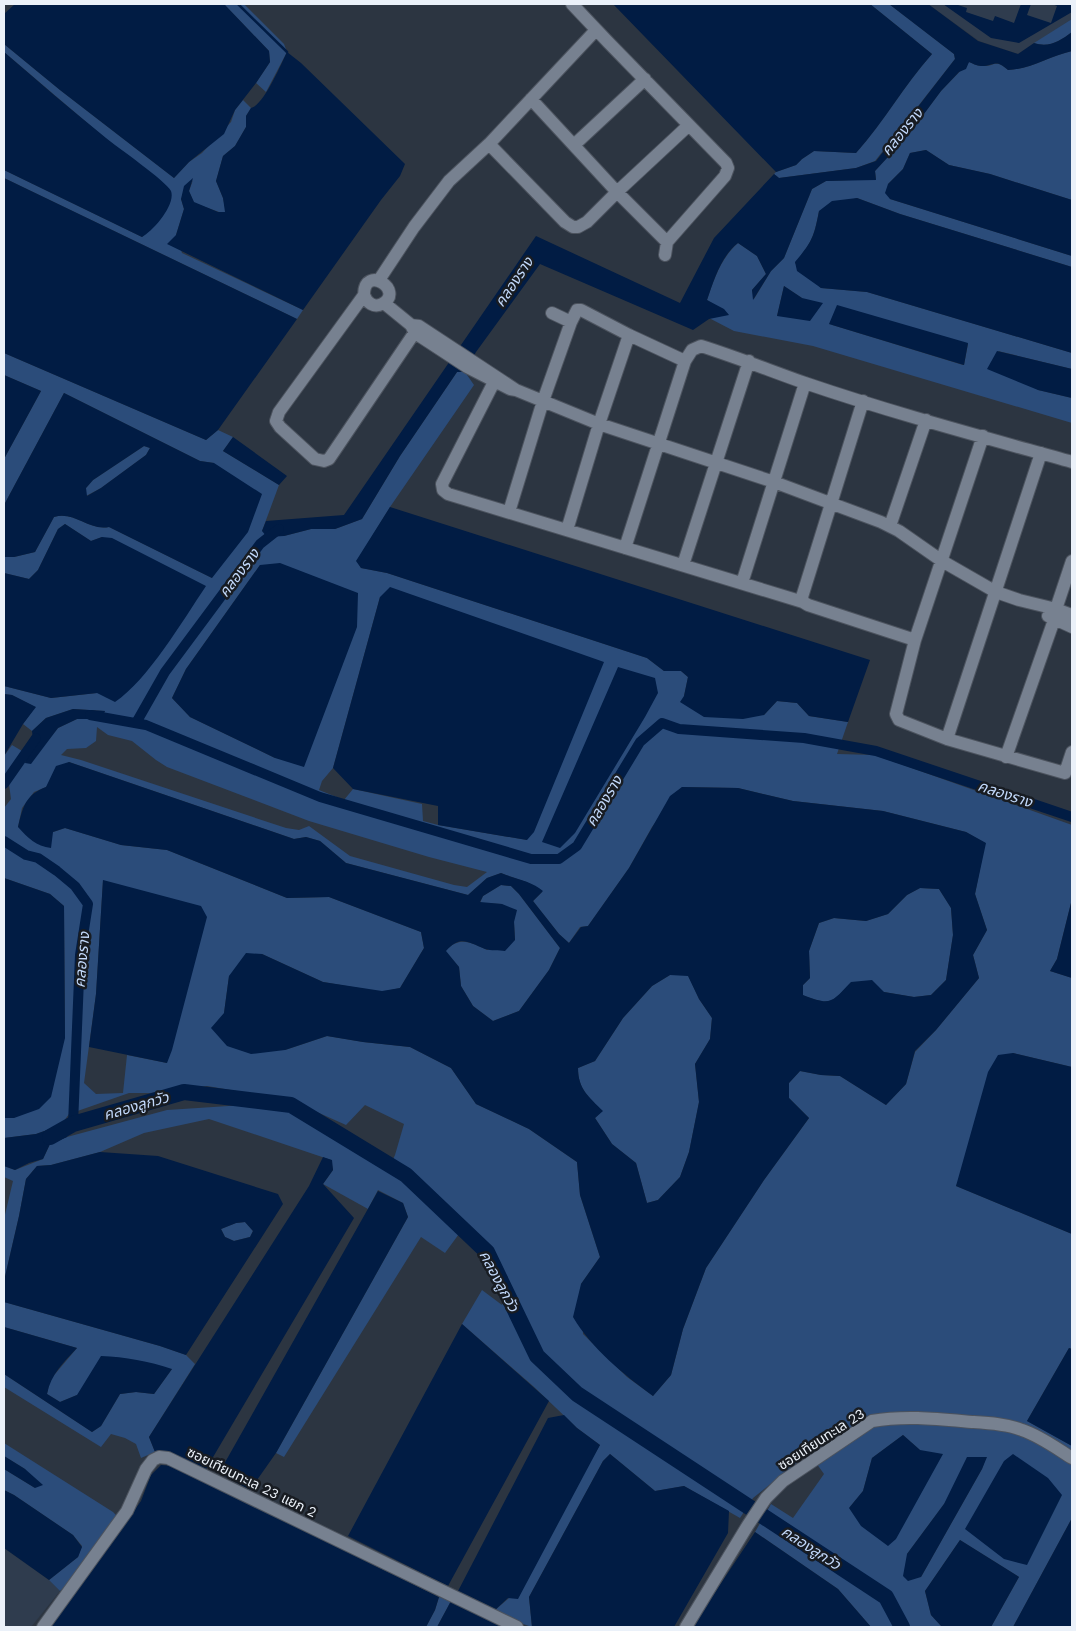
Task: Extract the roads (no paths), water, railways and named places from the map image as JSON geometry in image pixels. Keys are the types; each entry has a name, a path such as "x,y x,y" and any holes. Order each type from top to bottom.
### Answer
{"street":[{"path":"531,99 666,248 725,176 728,168 726,163 572,4"},
{"path":"379,280 414,227 449,182 489,144 596,30"},
{"path":"574,145 645,79"},
{"path":"489,144 565,222 573,227 578,227 587,222 689,125"},
{"path":"364,295 372,305 380,305 387,300 389,292 386,284 379,280 368,283 365,287 364,295 276,420 280,427 315,459 324,461 329,459 415,328"},
{"path":"384,303 415,328 516,390 599,424 774,482 881,522 942,561 996,592 1055,614 1072,627"},
{"path":"509,512 543,401 577,310 685,361"},
{"path":"552,313 571,322"},
{"path":"567,530 599,424 629,335"},
{"path":"625,548 685,361 692,350 701,346 749,361 805,383 1072,462"},
{"path":"683,565 749,361"},
{"path":"470,363 494,382 516,390"},
{"path":"494,382 442,484 443,490 448,494 803,602 915,640"},
{"path":"742,583 805,383"},
{"path":"803,602 802,597 863,401"},
{"path":"890,526 926,420"},
{"path":"982,436 915,640 896,714 899,720 947,739 1069,774 1072,752"},
{"path":"947,739 1041,453"},
{"path":"1006,757 1072,561"},
{"path":"1055,614 1072,615"},
{"name":"ซอยเทียนทะเล 23","path":"686,1627 766,1498 783,1481 857,1429 872,1421 885,1419 940,1419 1019,1428 1072,1458"},
{"name":"ซอยเทียนทะเล 23 แยก 2","path":"42,1627 127,1511 146,1469 153,1460 159,1457 168,1458 517,1627"}],"water":[{"path":"15,4 224,4 269,51 270,62 235,110 224,134 189,162 174,178 4,44 4,14"},
{"path":"613,4 870,4 932,54 856,153 814,151 796,165 776,172"},
{"path":"889,4 928,4 978,41 1018,54 1034,43 1045,45 1054,43 1072,32 1072,51 1033,65 1008,70 997,63 981,66 969,62 966,69 959,72 941,91 909,134 875,171 876,180 826,181 812,189 784,258 771,271 753,300 752,290 766,274 757,256 738,243 732,248 719,269 707,300 724,309 729,315 709,319 693,330 540,264 476,352 465,372 457,372 400,456 362,519 335,529 311,529 284,536 267,537 262,531 266,521 344,515 536,236 680,303 714,238 774,174 779,178 856,168 876,161 955,59 954,54"},
{"path":"943,4 955,4 967,8 966,12 993,21 995,16 1014,23 1021,4 1031,4 1027,15 1051,23 1057,6 1052,4 1072,4 1072,12 1019,43 991,38"},
{"path":"4,52 171,191 172,197 167,210 147,234 142,237 4,170"},
{"path":"287,52 301,63 405,164 400,176 303,310 167,244 176,235 184,209 181,199 184,186 193,178 189,191 194,202 218,212 225,212 223,198 216,181 223,156 235,146 246,127 246,116 251,108 267,92"},
{"path":"926,150 949,165 990,174 1072,200 1072,256 890,199 885,193 888,184 903,169 910,153"},
{"path":"4,178 297,319 218,430 206,440 4,353"},
{"path":"857,198 900,214 1072,267 1072,353 867,292 821,288 797,271 795,262 812,239 819,211 832,201"},
{"path":"784,286 802,298 823,303 810,321 777,316"},
{"path":"837,305 968,343 964,365 829,324"},
{"path":"997,351 1072,369 1072,398 1038,390 987,369"},
{"path":"4,375 41,391 4,459"},
{"path":"64,393 200,461 214,463 262,494 248,532 212,578 109,527 95,526 62,516 54,517 35,552 14,557 4,557 4,505","holes":["144,446 150,448 146,455 87,496 86,488 93,480"]},
{"path":"233,437 287,476 279,485 223,451"},
{"path":"390,507 870,660 848,722 809,716 797,703 777,701 764,715 743,719 704,717 680,702 684,696 688,677 681,671 664,671 647,658 387,573 361,568 356,561"},
{"path":"65,524 91,541 102,537 112,538 206,586 152,665 115,702 97,693 51,698 4,686 4,573 29,579 38,570 58,529"},
{"path":"280,563 358,593 357,627 304,767 275,758 190,717 172,698 186,669 260,565"},
{"path":"390,587 604,662 534,832 527,840 438,825 438,806 353,789 333,768 380,597"},
{"path":"618,667 655,678 658,693 575,833 560,848 542,842"},
{"path":"4,694 12,695 36,707 23,724 4,756"},
{"path":"73,709 105,711 101,719 77,719 58,728 31,764 25,763 33,740 32,731 46,718"},
{"path":"69,762 294,839 306,837 320,841 346,863 468,895 487,878 501,873 523,880 543,891 533,901 559,934 569,943 581,927 588,926 629,868 670,796 682,787 738,788 793,801 883,811 966,832 986,843 975,894 987,930 973,955 979,978 936,1030 915,1051 906,1084 886,1105 840,1076 800,1071 789,1083 789,1098 809,1118 764,1180 706,1268 683,1329 671,1375 653,1396 620,1370 599,1350 589,1340 573,1317 581,1284 600,1257 580,1195 577,1162 529,1129 476,1104 451,1068 410,1047 327,1036 285,1050 251,1054 227,1046 211,1028 224,1013 229,976 246,953 262,954 323,982 382,991 400,988 424,948 421,932 329,897 287,898 167,850 121,845 65,828 53,832 51,848 41,845 29,838 18,827 26,802 33,794 46,787 56,766","holes":["501,885 511,886 560,948 549,970 519,1011 493,1021 473,1006 461,986 459,967 446,951 460,941 469,942 487,950 505,951 515,940 514,922 517,910 502,904 480,902 483,896","920,888 939,889 951,908 953,935 946,980 931,995 914,997 884,992 872,980 851,982 830,1000 819,1001 803,995 803,985 810,978 809,951 819,923 834,918 866,921 888,914 907,895","670,975 688,976 699,999 712,1018 710,1039 695,1064 699,1102 689,1152 680,1177 658,1200 647,1203 636,1163 612,1144 595,1118 603,1111 582,1087 578,1068 595,1061 623,1018 652,986"]},
{"path":"4,878 50,894 64,906 65,1038 51,1097 39,1109 14,1118 4,1118"},
{"path":"103,880 201,906 207,917 167,1063 89,1047 96,994"},
{"path":"1072,899 1072,978 1050,971 1057,959"},
{"path":"1013,1053 1072,1067 1072,1234 956,1186 988,1072 998,1055"},
{"path":"61,1125 68,1127 67,1137 50,1144 43,1159 15,1170 4,1166 4,1138 36,1134"},
{"path":"100,1152 158,1156 278,1194 283,1204 186,1355 4,1302 4,1281 26,1179 37,1166 51,1165","holes":["245,1222 253,1231 250,1237 234,1241 225,1237 221,1229 236,1223"]},
{"path":"323,1157 332,1160 333,1170 323,1184 354,1218 206,1469 155,1452 149,1437 309,1186"},
{"path":"378,1191 403,1203 408,1217 276,1453 250,1490 219,1473"},
{"path":"462,1324 549,1401 448,1586 348,1536"},
{"path":"4,1327 77,1348 59,1369 49,1387 47,1394 60,1402 77,1395 101,1356 137,1360 172,1369 154,1394 136,1392 120,1394 101,1426 92,1432 4,1374"},
{"path":"1069,1348 1072,1349 1072,1446 1027,1421"},
{"path":"564,1415 577,1428 600,1445 518,1599 508,1598 494,1611 457,1593 548,1418"},
{"path":"903,1435 920,1450 943,1454 896,1539 888,1546 861,1526 849,1508 863,1491 872,1458"},
{"path":"610,1454 655,1491 684,1486 729,1511 728,1533 674,1627 532,1627 529,1597 603,1461"},
{"path":"1013,1454 1048,1478 1062,1495 1027,1565 1004,1559 965,1529 1004,1461"},
{"path":"4,1456 25,1469 43,1485 35,1488 4,1469"},
{"path":"967,1457 987,1457 921,1577 908,1581 903,1576 907,1554 944,1504"},
{"path":"161,1465 172,1466 439,1597 426,1627 51,1627 141,1501 151,1475"},
{"path":"4,1490 73,1535 82,1547 78,1557 49,1580 4,1548"},
{"path":"1072,1518 1072,1627 1013,1627"},
{"path":"755,1532 838,1589 871,1627 692,1627"},
{"path":"960,1540 1019,1577 991,1627 942,1627 931,1615 925,1591"},
{"path":"451,1601 504,1627 437,1627"}],"waterway":[{"path":"238,4 287,52"},
{"name":"คลองราง","path":"136,723 165,672 260,544 279,529"},
{"name":"คลองราง","path":"90,715 146,725 320,797 531,859 559,859 577,846 640,742 662,723 679,729 804,738 876,751 1072,817"},
{"name":"คลองราง","path":"4,784 36,738"},
{"name":"คลองราง","path":"4,841 26,855 38,858 57,871 75,886 88,904 80,955 73,1124"},
{"name":"คลองลูกวัว","path":"50,1137 73,1124 184,1092 291,1105 406,1175 487,1252 537,1356 577,1394 886,1597 902,1627"}]}
